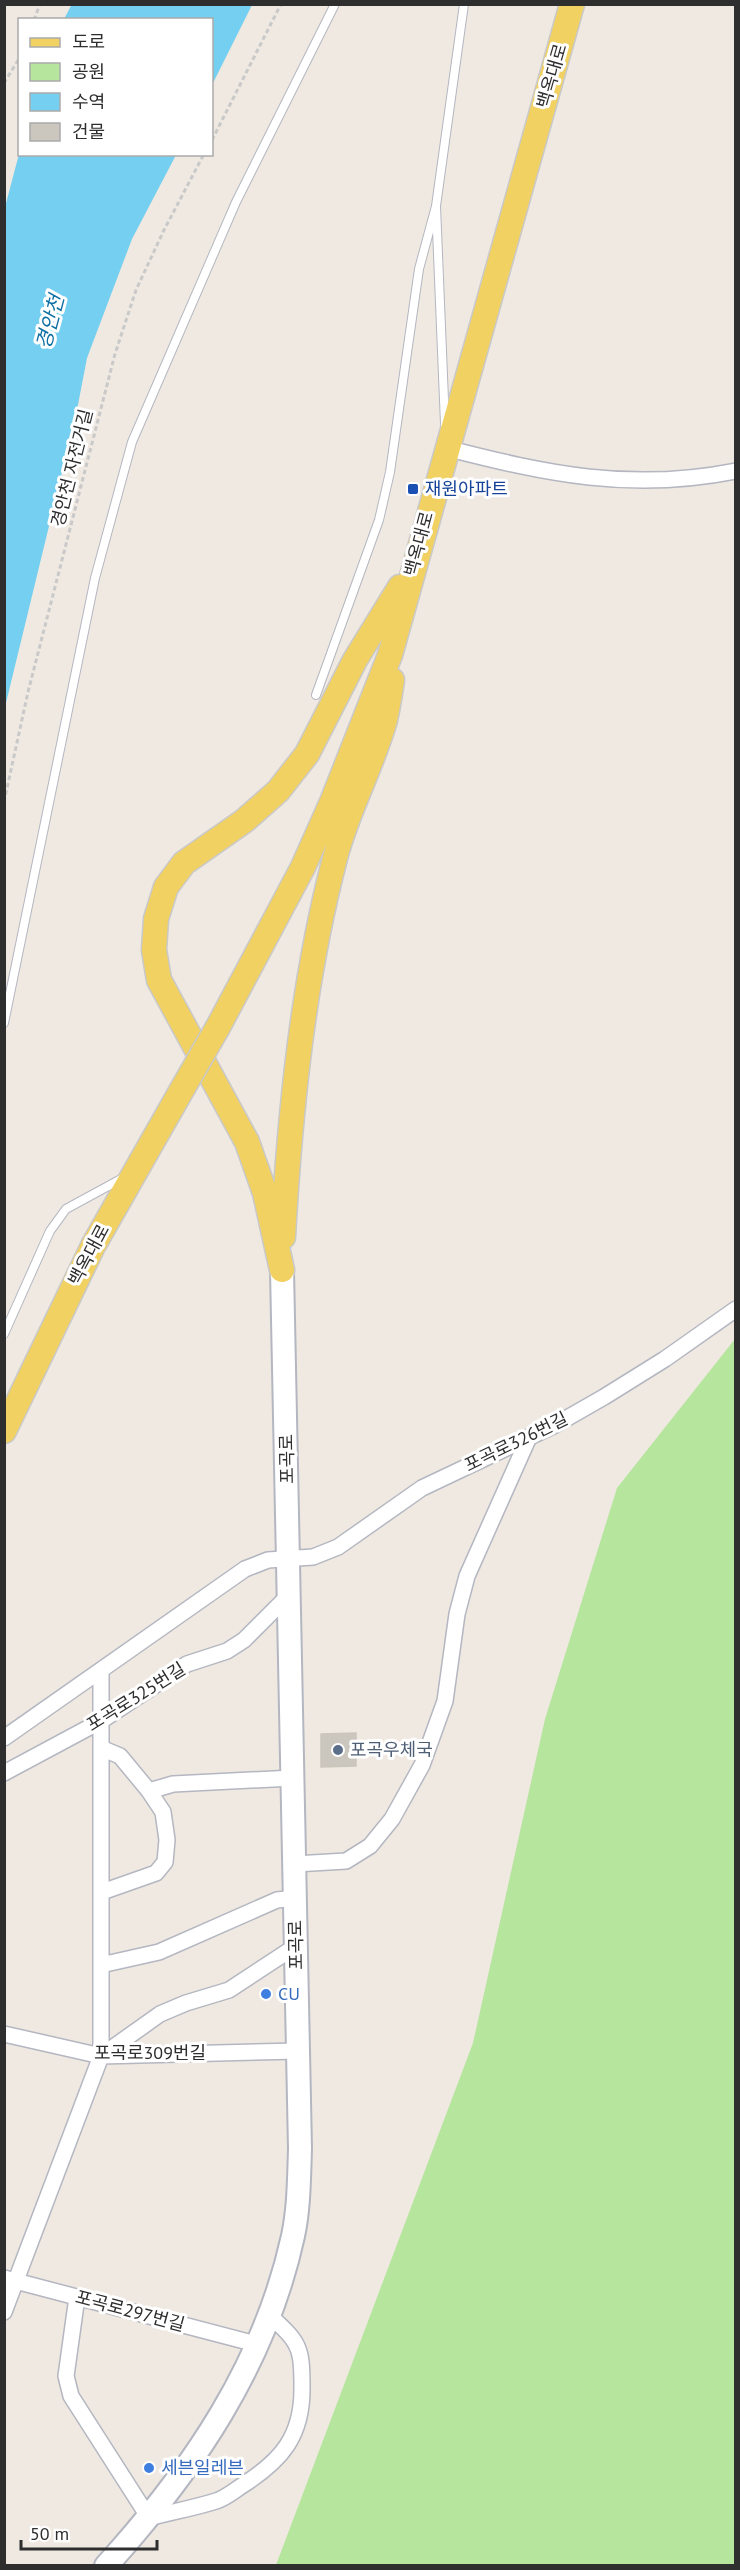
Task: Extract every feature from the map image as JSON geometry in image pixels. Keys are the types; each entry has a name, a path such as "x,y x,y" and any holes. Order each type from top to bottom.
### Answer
{"main road":[{"name":"백옥대로","path":"4,1431 58,1314 135,1171 218,1027 303,867 332,802 390,656 413,566 572,4"},
{"path":"282,1270 288,1151 317,940 336,855 384,721 413,566"},
{"path":"282,1270 265,1193 247,1142 159,980 154,950 156,919 166,887 184,863 244,821 279,791 307,754 355,660 413,566"}],"street":[{"path":"446,448 525,469 624,481 662,480 735,471"},
{"name":"포곡로","path":"106,2565 149,2518 179,2480 236,2390 282,2278 294,2234 299,2192 300,2150 282,1270"},
{"name":"포곡로326번길","path":"4,1738 245,1569 268,1560 313,1557 338,1547 422,1488 555,1425 625,1384 665,1359 735,1309"},
{"path":"295,1864 346,1861 370,1846 397,1810 422,1765 445,1701 457,1614 467,1576 529,1437"},
{"name":"포곡로325번길","path":"4,1773 101,1721 188,1664 227,1651 244,1640 290,1594"},
{"path":"4,2312 10,2280 101,2056 101,1670"},
{"path":"101,1748 120,1756 149,1791 163,1812 167,1840 165,1862 156,1873 102,1892"},
{"path":"149,1791 173,1784 293,1778"},
{"path":"101,1965 159,1952 277,1900 295,1898"},
{"path":"101,2056 160,2014 186,2003 229,1990 296,1946"},
{"name":"포곡로309번길","path":"4,2034 101,2056 298,2051"},
{"name":"포곡로297번길","path":"10,2280 256,2344"},
{"path":"77,2297 66,2376 71,2396 149,2518 219,2500 266,2470 287,2448 298,2424 302,2398 302,2356 292,2336 268,2314"}],"lane":[{"path":"4,1023 95,578 132,442 236,202 335,4"},
{"path":"316,695 379,520 390,472 419,269 436,206 464,4"},
{"path":"436,206 446,448"},
{"path":"4,1334 50,1232 66,1209 135,1171"}],"path":[{"path":"213,138 281,4"},
{"path":"4,83 18,60"},
{"name":"경안천 자전거길","path":"4,802 28,692 115,354 136,290 203,156"}],"green space":[{"path":"735,1339 735,2565 276,2565 473,2043 545,1719 617,1488"}],"water":[{"path":"72,4 252,4 213,83 213,18 65,18"},
{"name":"경안천","path":"18,156 175,156 132,239 87,358 76,415 5,707 4,211"}],"building":[{"name":"포곡우체국","path":"356,1733 356,1766 321,1767 321,1734"}],"place":[{"name":"재원아파트","path":"413,489"},
{"name":"포곡우체국","path":"338,1750"},
{"name":"CU","path":"266,1994"},
{"name":"세븐일레븐","path":"149,2468"}]}
